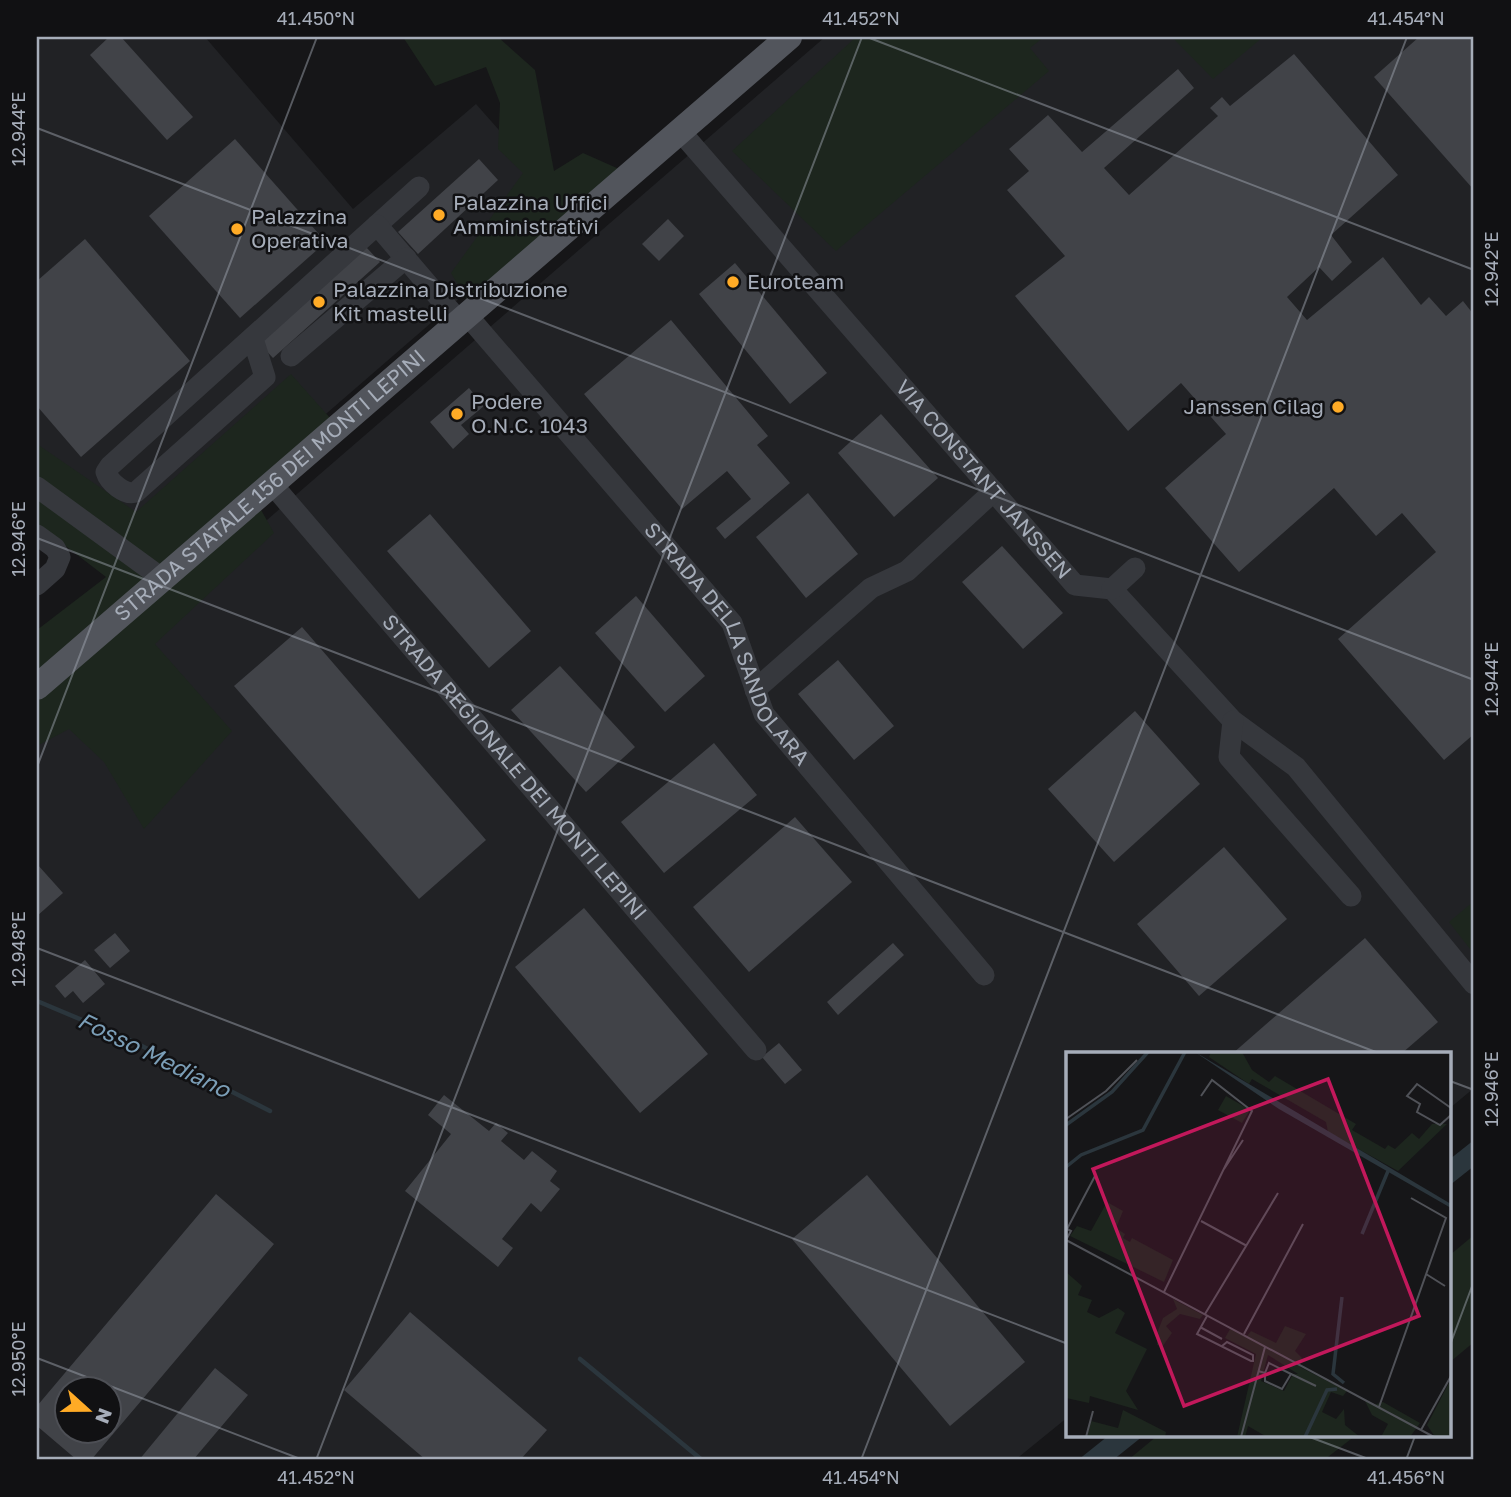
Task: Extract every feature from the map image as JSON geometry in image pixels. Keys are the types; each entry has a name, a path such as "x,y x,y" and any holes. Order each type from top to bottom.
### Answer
{"main road":[{"name":"STRADA STATALE 156 DEI MONTI LEPINI","path":"37,687 789,37"}],"street":[{"name":"VIA CONSTANT JANSSEN","path":"680,131 1075,584 1112,589"},
{"path":"253,339 265,377 136,492 124,492 107,477 106,472 110,467 419,187"},
{"name":"STRADA DELLA SANDOLARA","path":"377,225 463,318 732,623 764,714 984,975"},
{"path":"291,356 405,258"},
{"name":"STRADA REGIONALE DEI MONTI LEPINI","path":"272,484 756,1050"},
{"path":"37,488 163,579"},
{"path":"755,690 871,588 907,571 994,491"},
{"path":"37,535 55,548 60,557 58,565 37,585"},
{"path":"1135,568 1112,589 1233,721 1296,767 1474,984"},
{"path":"1233,721 1230,757 1351,896"}],"shaded area":[{"path":"37,37 205,37 353,209 476,104 566,206 163,555 37,461"},
{"path":"403,37 498,37 535,70 554,171 583,153 619,169 468,302 451,273 523,173 498,149 500,103 486,67 435,86"},
{"path":"825,37 1474,37 1474,1088 1452,1106 1452,1052 1066,1052 1066,1419 1015,1460 37,1460 37,719"},
{"path":"856,37 1044,37 1030,48 1049,71 836,251 732,151"},
{"path":"1172,37 1263,37 1213,79"},
{"path":"291,374 331,419 251,492 274,533 155,644 232,731 144,829 104,762 69,729 37,746 37,630 106,577 37,524 37,444 136,512"},
{"path":"1474,901 1474,954 1449,922"},
{"path":"1474,1140 1474,1166 1452,1183 1452,1157"},
{"path":"1474,1235 1474,1342 1452,1360 1452,1253"},
{"path":"1106,1438 1140,1438 1113,1460 1078,1460"},
{"path":"1155,1438 1352,1438 1324,1460 1128,1460"}],"building":[{"path":"109,37 121,37 193,117 167,140 90,55"},
{"path":"1419,37 1474,37 1474,190 1374,77"},
{"name":"Janssen Cilag","path":"1294,54 1398,175 1331,235 1352,262 1332,281 1319,267 1287,297 1307,320 1383,257 1421,305 1429,297 1446,316 1463,301 1474,315 1474,734 1444,760 1338,639 1436,552 1402,513 1376,536 1334,488 1239,572 1165,488 1226,434 1181,383 1128,431 1015,296 1065,256 1007,190 1029,171 1009,149 1048,115 1082,152 1178,69 1194,88 1104,168 1129,195 1218,116 1210,108 1222,97 1230,106"},
{"name":"Palazzina Operativa","path":"235,139 326,242 240,318 149,216"},
{"name":"Palazzina Uffici Amministrativi","path":"479,159 498,180 418,254 398,232"},
{"path":"668,219 684,236 659,261 642,244"},
{"path":"85,239 190,361 81,457 37,406 37,281"},
{"name":"Palazzina Distribuzione Kit mastelli","path":"366,247 380,262 273,358 259,343"},
{"path":"735,263 827,373 790,404 699,294"},
{"path":"671,320 768,436 757,445 790,483 725,539 716,528 751,499 727,471 682,509 584,394"},
{"name":"Podere O.N.C. 1043","path":"469,388 484,406 461,425 469,434 453,449 430,422"},
{"path":"881,414 938,478 894,517 838,453"},
{"path":"808,493 858,554 806,598 756,537"},
{"path":"430,514 531,631 489,668 387,551"},
{"path":"1002,546 1063,613 1023,649 962,582"},
{"path":"636,596 705,676 665,712 595,633"},
{"path":"302,627 486,840 419,899 234,686"},
{"path":"838,660 894,726 854,760 798,694"},
{"path":"560,666 635,747 586,792 511,710"},
{"path":"1135,711 1200,784 1114,862 1048,789"},
{"path":"714,743 757,795 664,873 621,822"},
{"path":"795,817 852,882 749,972 693,907"},
{"path":"1224,847 1287,919 1199,996 1137,924"},
{"path":"37,864 63,893 37,916"},
{"path":"584,908 708,1054 640,1113 515,967"},
{"path":"115,933 130,951 110,968 94,950"},
{"path":"1365,938 1438,1022 1403,1052 1234,1052"},
{"path":"893,943 904,955 838,1015 827,1002"},
{"path":"85,960 105,984 83,1003 73,991 65,998 55,986"},
{"path":"779,1043 802,1070 785,1084 762,1057"},
{"path":"444,1095 489,1131 496,1123 508,1133 501,1141 524,1160 532,1151 557,1171 550,1181 560,1189 541,1212 531,1203 502,1239 513,1248 498,1267 405,1191 451,1134 428,1115"},
{"path":"867,1175 1025,1362 950,1426 792,1239"},
{"path":"216,1194 274,1244 122,1423 122,1374 64,1374"},
{"path":"410,1312 547,1430 520,1460 426,1460 344,1390"},
{"path":"215,1368 248,1395 193,1460 139,1460"},
{"path":"52,1388 52,1439 37,1426 37,1406"},
{"path":"58,1444 105,1444 91,1460 77,1460"}],"waterway":[{"name":"Fosso Mediano","path":"37,1001 132,1041 270,1111"},
{"name":"Fosso Mediano","path":"580,1359 702,1460"}],"place":[{"name":"Palazzina Uffici Amministrativi","path":"439,215"},
{"name":"Palazzina Operativa","path":"237,229"},
{"name":"Euroteam","path":"733,282"},
{"name":"Palazzina Distribuzione Kit mastelli","path":"319,302"},
{"name":"Janssen Cilag","path":"1338,407"},
{"name":"Podere O.N.C. 1043","path":"457,414"}]}
